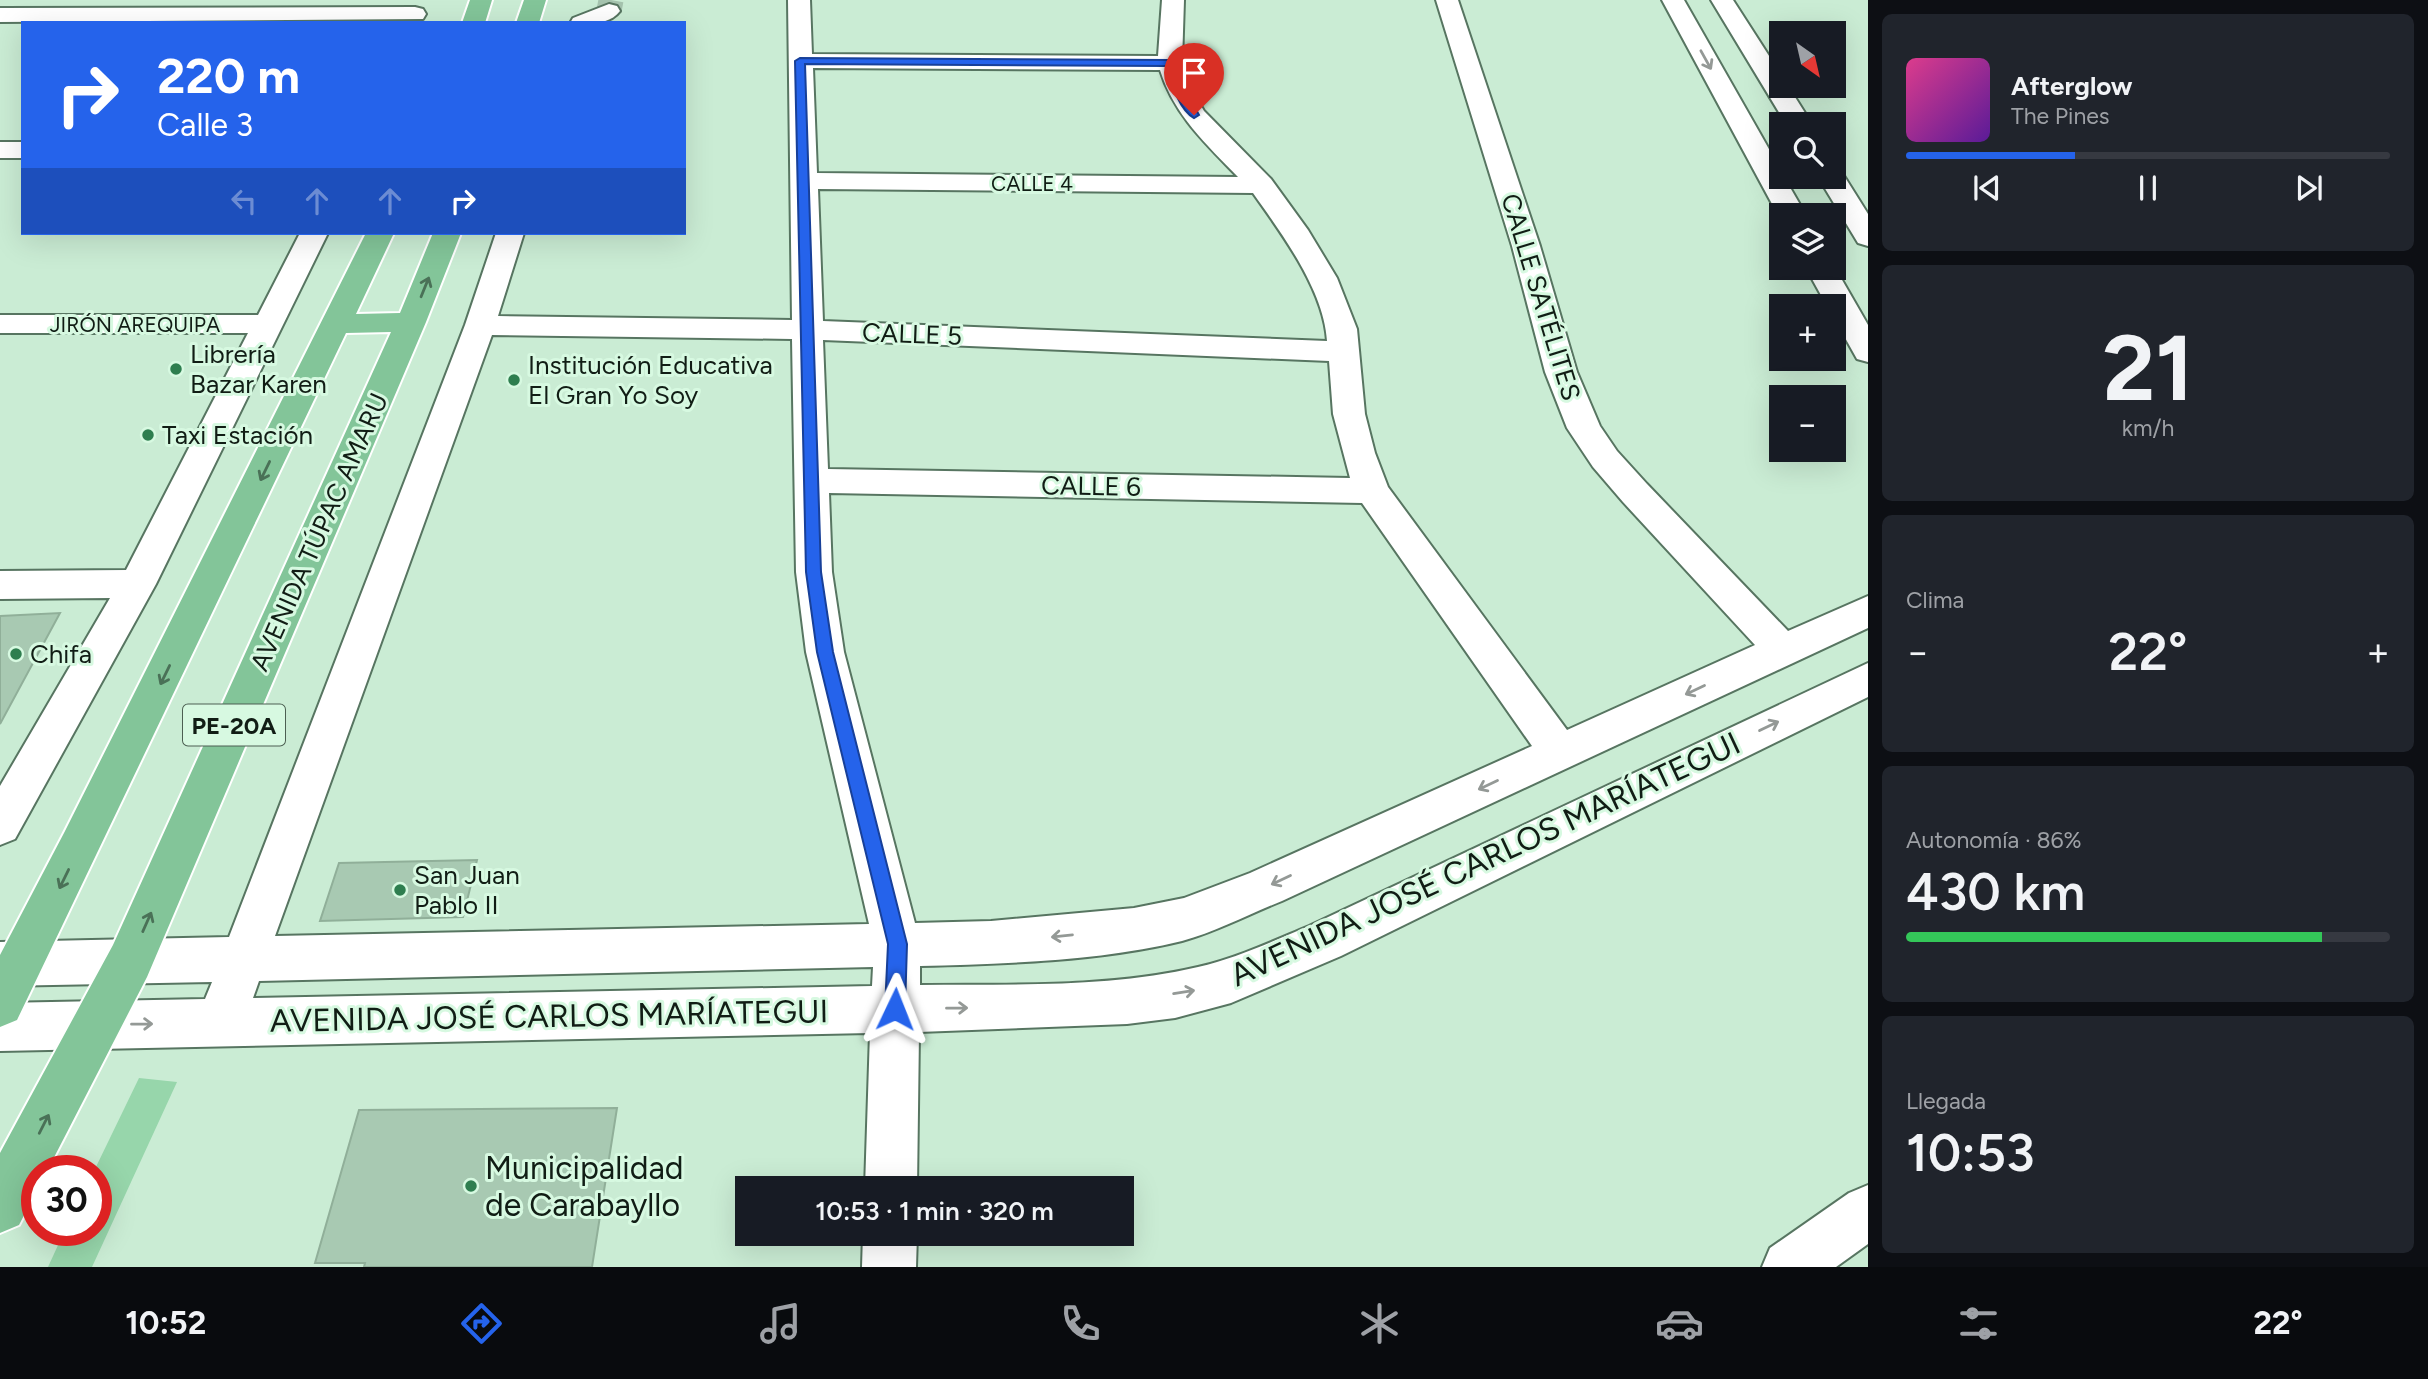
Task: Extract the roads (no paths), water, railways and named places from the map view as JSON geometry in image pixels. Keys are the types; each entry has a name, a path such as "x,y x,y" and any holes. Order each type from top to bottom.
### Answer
{"highway":[{"path":"474,21 481,0"},
{"path":"528,21 535,0"},
{"name":"PE-20A","path":"0,1004 11,964 337,324 379,235"},
{"name":"AVENIDA TÚPAC AMARU","path":"0,1206 130,961 411,322 446,235"},
{"path":"337,324 411,322"}],"street":[{"path":"573,21 578,0"},
{"path":"799,0 814,572 825,652 897,944 891,1176"},
{"path":"1173,0 1170,63 1177,85 1194,115 1261,185 1294,230 1322,278 1342,329 1349,414 1358,453 1372,491 1559,752"},
{"name":"CALLE SATÉLITES","path":"1447,0 1525,246 1561,372 1584,428 1605,459 1635,493 1783,650"},
{"path":"1673,0 1785,203"},
{"path":"1722,0 1792,112"},
{"path":"586,21 609,11"},
{"path":"0,15 415,12"},
{"path":"800,61 1170,63"},
{"path":"0,150 21,149"},
{"name":"CALLE 4","path":"803,181 1261,185"},
{"path":"1840,189 1864,223"},
{"path":"0,827 137,584 313,235"},
{"path":"220,1023 480,325 509,235"},
{"path":"1828,280 1868,352"},
{"name":"JIRÓN AREQUIPA","path":"0,324 270,324"},
{"name":"CALLE 5","path":"480,325 807,330 1344,352"},
{"name":"CALLE 6","path":"811,481 1372,491"},
{"path":"0,585 137,584"},
{"path":"11,964 991,943 1134,929 1184,919 1266,887 1868,611"},
{"name":"AVENIDA JOSÉ CARLOS MARÍATEGUI","path":"0,1027 895,1009 1124,1001 1199,990 1260,970 1868,679"},
{"path":"1789,1267 1868,1212"},
{"path":"889,1267 890,1246"}],"tunnel":[{"path":"609,11 611,0"}],"place":[{"name":"Librería Bazar Karen","path":"176,369"},
{"name":"Institución Educativa El Gran Yo Soy","path":"514,380"},
{"name":"Taxi Estación","path":"148,435"},
{"name":"Chifa","path":"16,654"},
{"name":"San Juan Pablo II","path":"400,890"},
{"name":"Municipalidad de Carabayllo","path":"471,1186"}]}
